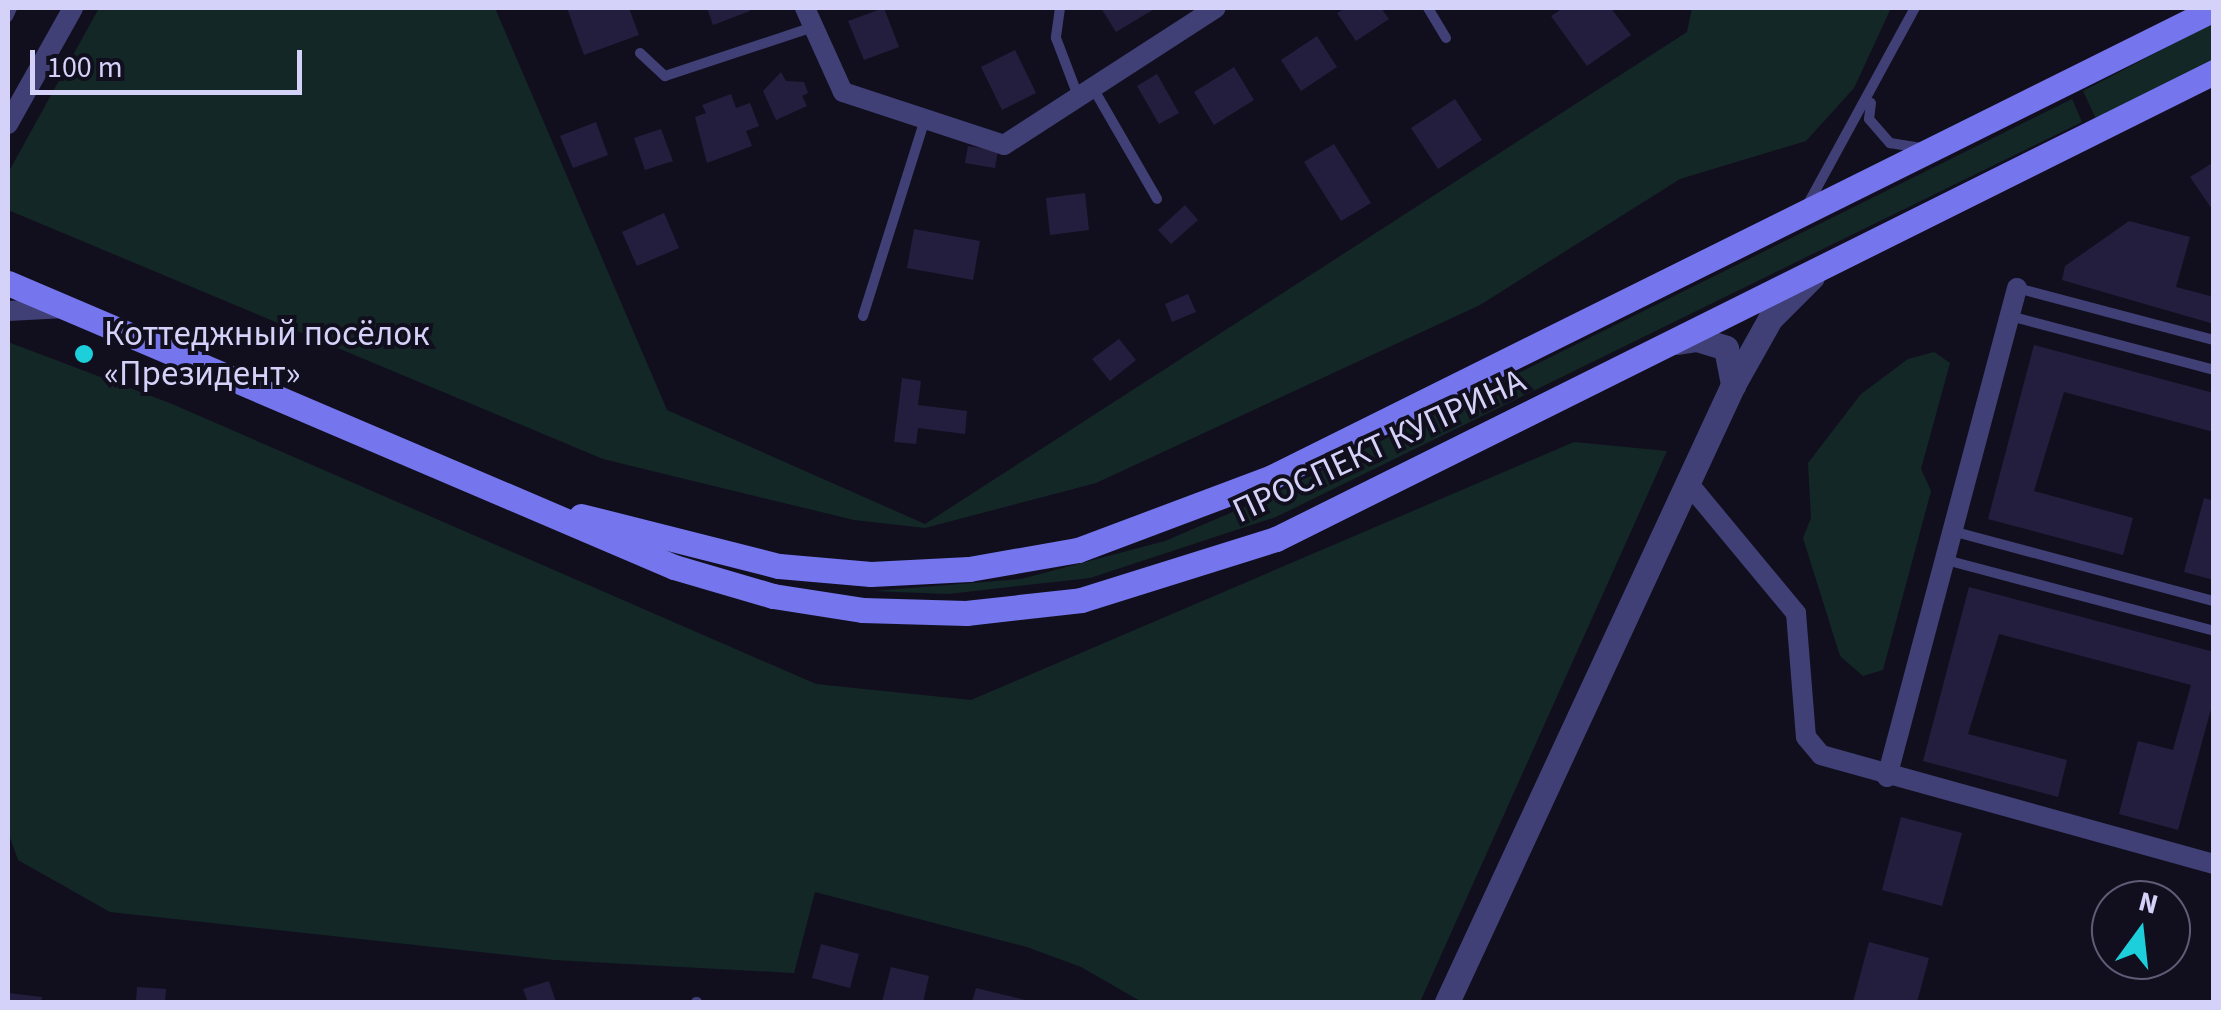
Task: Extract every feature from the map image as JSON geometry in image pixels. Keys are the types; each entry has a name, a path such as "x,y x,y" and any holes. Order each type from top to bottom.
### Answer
{"main road":[{"name":"ПРОСПЕКТ КУПРИНА","path":"523,501 779,566 871,574 969,569 1078,550 1272,477 2214,9"},
{"name":"ПРОСПЕКТ КУПРИНА","path":"8,283 656,560 773,596 862,610 966,613 1081,600 1276,538 1678,342 2214,72"}],"street":[{"path":"8,124 73,8"},
{"path":"809,17 843,92 1004,144 1216,8"},
{"path":"1447,1002 1733,385 1770,319 1830,263"},
{"path":"1887,777 2017,288"},
{"path":"8,311 64,308"},
{"path":"1678,342 1698,339 1726,348 1733,385"},
{"path":"1688,483 1796,614 1810,746 1834,762 2214,864"}],"lane":[{"path":"8,17 11,8"},
{"path":"1060,8 1056,38 1085,92 1157,199"},
{"path":"1428,8 1446,38"},
{"path":"1804,211 1871,97 1915,8"},
{"path":"640,53 664,76 809,17"},
{"path":"1871,97 1869,119 1890,143 1921,148 1951,140"},
{"path":"864,316 925,119"},
{"path":"2017,288 2214,340"},
{"path":"2010,316 2214,370"},
{"path":"1952,531 2214,601"},
{"path":"1945,560 2214,631"}],"green space":[{"path":"99,8 495,8 667,410 925,524 1687,32 1692,8 1891,8 1854,88 1806,141 1680,179 1480,305 1096,483 925,528 854,520 603,459 8,210 8,173"},
{"path":"2213,23 2213,62 2097,121 2083,91"},
{"path":"2072,99 2082,122 1276,517 1090,578 948,594 873,591 1021,579 1165,541 1270,496"},
{"path":"8,342 172,404 816,684 971,700 1574,442 1667,451 1420,1002 1142,1002 1081,967 1027,947 815,892 794,973 554,960 110,912 18,860 8,832"},
{"path":"1934,352 1950,363 1921,469 1931,491 1883,670 1863,676 1840,656 1803,538 1811,518 1808,463 1861,394 1908,359"}],"building":[{"path":"567,8 629,8 639,35 584,55"},
{"path":"707,8 749,8 750,11 713,25"},
{"path":"884,8 899,47 864,60 848,21"},
{"path":"1101,8 1156,8 1116,32"},
{"path":"1346,8 1381,8 1389,19 1356,41 1337,13"},
{"path":"1563,8 1611,8 1631,35 1587,66 1551,16"},
{"path":"1317,36 1337,67 1301,91 1281,60"},
{"path":"1015,50 1036,93 1002,110 981,67"},
{"path":"1234,67 1254,100 1214,125 1194,92"},
{"path":"781,72 786,81 804,82 808,93 802,96 807,106 776,120 763,91"},
{"path":"1157,74 1179,113 1159,124 1137,86"},
{"path":"731,94 736,108 750,103 759,126 746,131 752,146 707,163 695,117 706,113 702,105"},
{"path":"1455,99 1482,140 1438,169 1411,128"},
{"path":"596,122 608,155 573,168 560,136"},
{"path":"661,129 673,161 645,170 634,138"},
{"path":"1334,144 1371,203 1341,221 1304,162"},
{"path":"968,146 998,151 995,168 965,163"},
{"path":"2214,162 2214,212 2190,177"},
{"path":"1085,193 1089,230 1050,235 1046,198"},
{"path":"1185,205 1198,220 1171,244 1158,230"},
{"path":"664,213 679,248 637,266 622,232"},
{"path":"2129,221 2190,237 2176,287 2214,297 2214,324 2062,280 2065,266"},
{"path":"914,229 980,241 973,280 907,268"},
{"path":"1188,294 1196,312 1172,322 1165,304"},
{"path":"1119,339 1136,360 1110,381 1092,359"},
{"path":"2034,345 2214,393 2214,432 2064,392 2034,491 2133,518 2123,555 1988,519"},
{"path":"902,378 921,381 918,405 967,411 965,434 918,428 916,444 894,442"},
{"path":"2204,498 2214,501 2214,580 2184,572"},
{"path":"1969,587 2214,652 2214,698 2178,830 2119,814 2138,741 2173,750 2191,685 1999,634 1968,734 2067,760 2058,797 1923,761"},
{"path":"1901,817 1962,833 1942,906 1882,890"},
{"path":"1869,942 1929,958 1917,1002 1853,1002"},
{"path":"821,944 859,954 850,988 812,978"},
{"path":"891,967 929,976 923,1002 882,1002"},
{"path":"549,981 556,1002 528,1002 523,989"},
{"path":"137,987 166,989 165,1002 136,1002"},
{"path":"976,988 1029,1001 1029,1002 972,1002"},
{"path":"8,993 42,997 41,1002 8,1002"}],"place":[{"name":"Коттеджный посёлок «Президент»","path":"84,354"}]}
